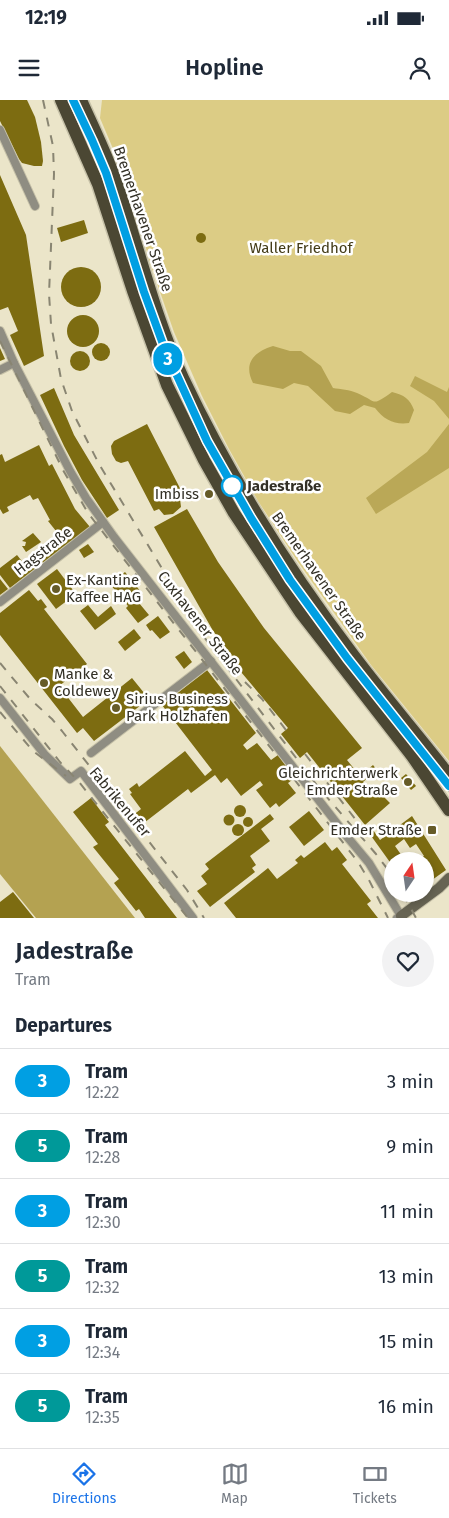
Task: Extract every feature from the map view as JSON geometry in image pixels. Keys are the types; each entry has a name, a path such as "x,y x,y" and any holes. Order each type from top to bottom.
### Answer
{"main road":[{"name":"Bremerhavener Straße","path":"61,100 98,184 136,300 167,386 204,460 234,513 300,612 412,756 449,810"},
{"name":"Bremerhavener Straße","path":"81,100 118,187 171,349 198,409 220,450 248,501 312,599 356,658 449,775"}],"street":[{"path":"0,130 35,206"},
{"name":"Cuxhavener Straße","path":"0,331 14,363 70,471 103,522 349,840 369,863 400,917"},
{"path":"0,370 14,363"},
{"name":"Hagstraße","path":"0,602 103,522"},
{"path":"91,753 211,661"},
{"name":"Fabrikenufer","path":"0,698 46,755 70,778 81,771 193,918"},
{"path":"400,917 449,878"},
{"path":"438,888 449,884"}],"green space":[{"name":"Waller Friedhof","path":"102,100 449,100 449,761 371,665 298,562 258,501 229,449 202,396 174,332 151,266 128,184 100,118"}],"shaded area":[{"path":"273,346 290,351 301,351 321,366 333,388 354,392 374,402 381,400 392,392 403,396 411,403 414,410 409,423 390,421 375,408 364,405 350,414 335,411 308,386 294,383 283,389 253,383 249,370 252,359 266,348"},
{"path":"415,376 447,392 449,387 449,419 434,401 410,386"},
{"path":"449,424 449,468 376,514 366,498 427,452"},
{"path":"0,746 135,918 36,918 0,874"}],"building":[{"path":"0,100 27,100 35,117 41,142 42,166 22,163 19,159 0,121"},
{"path":"0,175 26,235 44,356 24,366 10,335 18,331 8,307 0,310"},
{"path":"84,220 88,233 61,242 57,228"},
{"path":"201,233 206,238 201,243 196,238"},
{"path":"85,267 92,270 98,276 101,287 100,295 92,304 85,307 77,307 70,304 62,295 61,283 64,276 73,268"},
{"path":"83,315 89,316 94,320 98,325 98,337 94,342 89,346 83,347 77,346 72,342 68,337 67,331 68,325 72,320 77,316"},
{"path":"101,343 107,346 110,352 107,358 101,361 95,358 92,352 95,346"},
{"path":"0,348 5,359 0,361"},
{"path":"80,351 87,354 90,361 87,368 80,371 73,368 70,361 73,354"},
{"path":"54,388 74,435 119,510 107,518 82,480 40,395"},
{"path":"147,424 184,496 180,499 181,507 173,514 164,515 159,509 154,511 128,461 121,463 116,461 112,454 111,446 114,441"},
{"path":"39,445 49,466 52,464 75,509 90,527 10,588 0,575 0,568 17,555 25,565 53,545 56,548 64,541 48,521 50,520 38,498 33,500 30,495 7,507 9,511 3,514 0,509 0,455 2,454 5,462"},
{"path":"187,509 218,562 264,628 362,748 347,760 360,776 373,765 377,770 363,782 374,794 389,785 393,790 384,797 390,803 365,825 307,752 300,758 281,734 288,728 241,672 212,629 154,527"},
{"path":"33,533 41,542 26,552 22,546 25,546 26,542 22,541"},
{"path":"88,544 94,552 84,558 79,550"},
{"name":"Ex-Kantine Kaffee HAG","path":"57,569 76,594 56,609 37,584"},
{"path":"125,572 141,592 134,597 149,615 138,623 126,608 128,606 110,584"},
{"path":"0,579 8,589 0,595"},
{"path":"29,590 38,601 41,599 47,607 44,609 87,664 59,686 83,717 132,678 149,699 94,741 83,728 77,733 0,635 0,613"},
{"path":"88,605 98,617 111,606 116,614 95,630 80,611"},
{"path":"158,616 170,632 160,639 146,625"},
{"path":"134,629 141,638 125,651 118,642"},
{"path":"184,651 192,662 184,669 175,657"},
{"path":"207,670 256,733 243,745 247,750 257,743 271,760 278,755 295,778 288,783 296,793 279,807 276,803 270,808 256,790 263,785 260,781 241,796 227,778 221,783 215,775 191,793 188,789 140,826 132,816 141,809 130,794 132,793 129,789 137,783 139,787 185,751 205,776 212,770 162,705"},
{"name":"Gleichrichterwerk Emder Straße","path":"406,774 416,786 411,790 401,778"},
{"path":"91,798 109,822 105,825 177,918 145,918 139,909 136,911 114,883 119,879 93,847 98,844 73,812"},
{"path":"238,805 242,805 246,811 242,817 238,817 234,813 234,809"},
{"path":"309,811 324,830 304,846 289,827"},
{"path":"229,814 235,820 229,826 223,820"},
{"path":"270,814 274,819 261,829 270,841 250,856 256,865 252,868 255,872 210,907 197,891 207,884 201,876 209,869 205,864"},
{"path":"412,816 446,870 434,879 434,852 421,852 416,844 410,848 404,839 395,846 399,852 384,852 384,854 369,833 373,830 380,840"},
{"path":"246,817 250,817 253,822 252,826 246,827 243,824 243,820"},
{"path":"238,824 244,830 238,836 232,830"},
{"path":"325,842 332,851 337,847 347,860 342,864 371,901 367,904 378,918 236,918 224,903 268,868 277,879 298,863 295,860 301,855 304,858"},
{"path":"13,892 34,918 0,918 0,902"}],"tram line":[{"path":"69,100 105,180 146,310 160,347 191,418 209,453 259,540 316,623 449,792"},
{"name":"3","path":"73,100 92,140 116,200 144,292 164,347 207,441 251,518 290,580 347,658 449,786"}],"railway":[{"path":"43,100 53,146 54,174 49,294 51,324 61,379 72,411 99,464 201,633 319,788 384,864"},
{"path":"0,341 63,470 88,513 277,756"},
{"path":"0,663 31,700 62,731 187,890 204,918"},
{"path":"245,682 262,699 286,730"},
{"path":"0,686 188,918"},
{"path":"0,712 33,751 66,776"},
{"path":"305,754 366,833"},
{"path":"294,779 358,862 388,918"},
{"path":"407,902 416,918"}],"place":[{"name":"Jadestraße","path":"232,486"},
{"name":"Imbiss","path":"209,494"},
{"name":"Ex-Kantine Kaffee HAG","path":"56,589"},
{"name":"Manke & Coldewey","path":"44,683"},
{"name":"Sirius Business Park Holzhafen","path":"116,708"},
{"name":"Gleichrichterwerk Emder Straße","path":"408,782"},
{"name":"Emder Straße","path":"432,830"}]}
